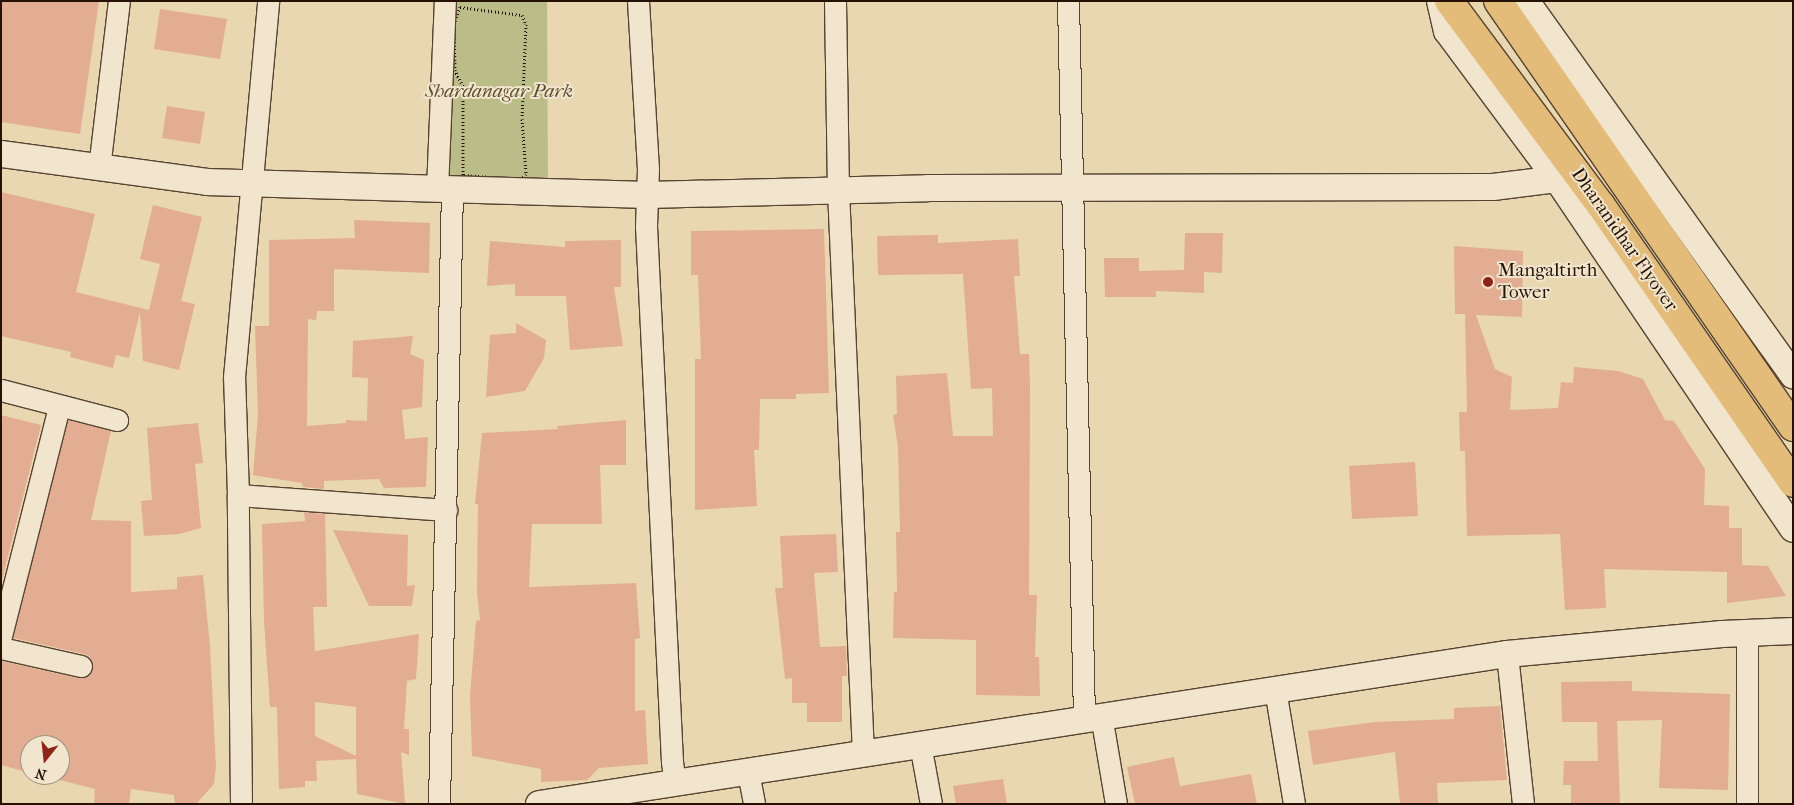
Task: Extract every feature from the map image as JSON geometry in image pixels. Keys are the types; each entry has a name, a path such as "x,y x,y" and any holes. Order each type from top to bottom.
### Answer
{"main road":[{"name":"Dharanidhar Flyover","path":"1449,1 1600,204 1793,483"},
{"name":"Dharanidhar Flyover","path":"1508,2 1793,427"}],"street":[{"path":"99,168 119,1"},
{"path":"241,804 238,494 234,377 268,1"},
{"path":"439,804 451,185 445,1"},
{"path":"638,1 648,195 646,226 675,784"},
{"path":"834,1 838,190 862,754"},
{"path":"1068,1 1071,188 1093,716 1116,804"},
{"path":"1440,1 1447,31 1557,179 1793,529"},
{"path":"1508,2 1793,376"},
{"path":"1,154 207,182 451,185 648,195 838,190 1493,187 1557,179"},
{"path":"1,390 117,420"},
{"path":"1,636 60,406"},
{"path":"238,494 446,510"},
{"path":"556,802 1093,716 1507,654 1747,633 1793,631"},
{"path":"1747,633 1747,804"},
{"path":"1,648 81,666"},
{"path":"1507,654 1523,804"},
{"path":"1275,689 1294,804"},
{"path":"920,744 931,804"},
{"path":"748,772 754,804"}],"path":[{"path":"460,7 522,16 526,24 522,119 526,174 521,179 451,185 463,86 455,71 454,24 460,7"}],"green space":[{"name":"Shardanagar Park","path":"451,1 547,1 548,187 448,183"}],"building":[{"path":"1,1 99,1 80,134 1,122"},
{"path":"160,9 227,19 220,59 154,49"},
{"path":"167,106 205,112 200,144 162,138"},
{"path":"1,192 95,214 76,292 149,310 160,264 140,259 153,205 202,217 181,301 195,304 179,370 143,361 140,312 129,358 116,355 113,368 70,357 71,352 1,336"},
{"path":"354,220 430,223 429,273 334,269 334,311 317,311 316,320 308,319 307,426 346,423 346,420 367,421 368,378 352,377 353,341 413,336 410,354 424,360 422,407 402,410 405,439 428,437 426,487 384,488 379,479 324,481 324,489 303,487 302,483 253,475 258,415 255,326 269,326 269,240 355,238"},
{"path":"824,229 829,393 796,394 796,399 760,399 759,450 754,450 757,506 695,510 695,359 701,359 698,275 691,275 691,231"},
{"path":"1185,233 1223,233 1222,273 1204,272 1204,293 1156,291 1156,297 1105,297 1104,258 1139,258 1139,271 1184,270"},
{"path":"938,235 938,243 1018,239 1020,276 1014,276 1020,354 1029,354 1029,595 1037,595 1035,657 1039,657 1040,696 976,695 976,640 893,638 894,592 897,592 896,532 900,532 898,447 893,415 897,414 896,376 947,373 953,436 993,436 992,388 971,389 963,274 878,275 877,236"},
{"path":"621,240 621,287 614,287 623,346 570,350 566,296 515,296 515,284 487,286 490,241 565,247 565,241"},
{"path":"1454,246 1523,251 1522,317 1476,315 1495,369 1512,377 1510,410 1558,408 1561,382 1573,383 1574,367 1618,371 1643,379 1665,420 1674,421 1705,469 1704,505 1729,506 1729,528 1742,528 1742,565 1768,566 1786,596 1727,603 1727,572 1604,569 1606,608 1565,610 1560,534 1467,536 1465,451 1460,451 1459,412 1467,412 1465,314 1455,314"},
{"path":"516,323 546,340 544,358 525,391 486,397 490,335 516,333"},
{"path":"1,415 41,425 1,584"},
{"path":"68,420 111,431 91,520 131,521 131,592 177,589 177,577 203,575 210,646 216,767 214,784 196,804 175,804 174,795 131,789 129,804 94,804 95,789 70,783 70,735 20,735 20,770 1,765 1,661 78,678 90,675 93,668 90,657 84,654 13,638"},
{"path":"626,420 626,465 600,465 602,524 532,524 529,587 636,583 640,638 635,639 635,711 645,710 648,764 599,768 587,780 541,782 541,769 472,756 470,696 476,621 480,620 477,592 478,504 475,504 482,433 558,429 557,426"},
{"path":"198,423 203,463 195,464 201,528 179,534 144,536 141,501 152,500 147,428"},
{"path":"1415,462 1418,516 1352,519 1349,466"},
{"path":"304,512 325,514 327,607 313,607 315,651 419,634 416,679 407,681 404,729 409,729 409,755 401,752 405,804 357,794 356,759 316,761 317,781 305,781 305,787 279,789 277,707 270,707 264,621 262,524 305,521","holes":["315,702 356,707 356,756 315,736"]},
{"path":"333,530 408,535 407,586 415,585 412,606 369,606"},
{"path":"836,534 838,572 814,573 820,647 846,646 847,676 842,676 842,722 807,722 807,703 792,703 792,678 785,679 775,588 783,588 780,536"},
{"path":"1632,681 1632,691 1730,694 1728,790 1659,788 1662,720 1617,721 1620,804 1571,804 1571,785 1563,785 1564,761 1598,761 1597,722 1562,722 1561,682"},
{"path":"1500,706 1507,780 1437,783 1438,804 1400,804 1395,752 1313,765 1308,731 1375,722 1454,719 1454,708"},
{"path":"1174,757 1180,786 1251,774 1257,804 1135,804 1127,767"},
{"path":"1003,779 1007,804 956,804 953,786"}],"place":[{"name":"Mangaltirth Tower","path":"1488,282"}]}
